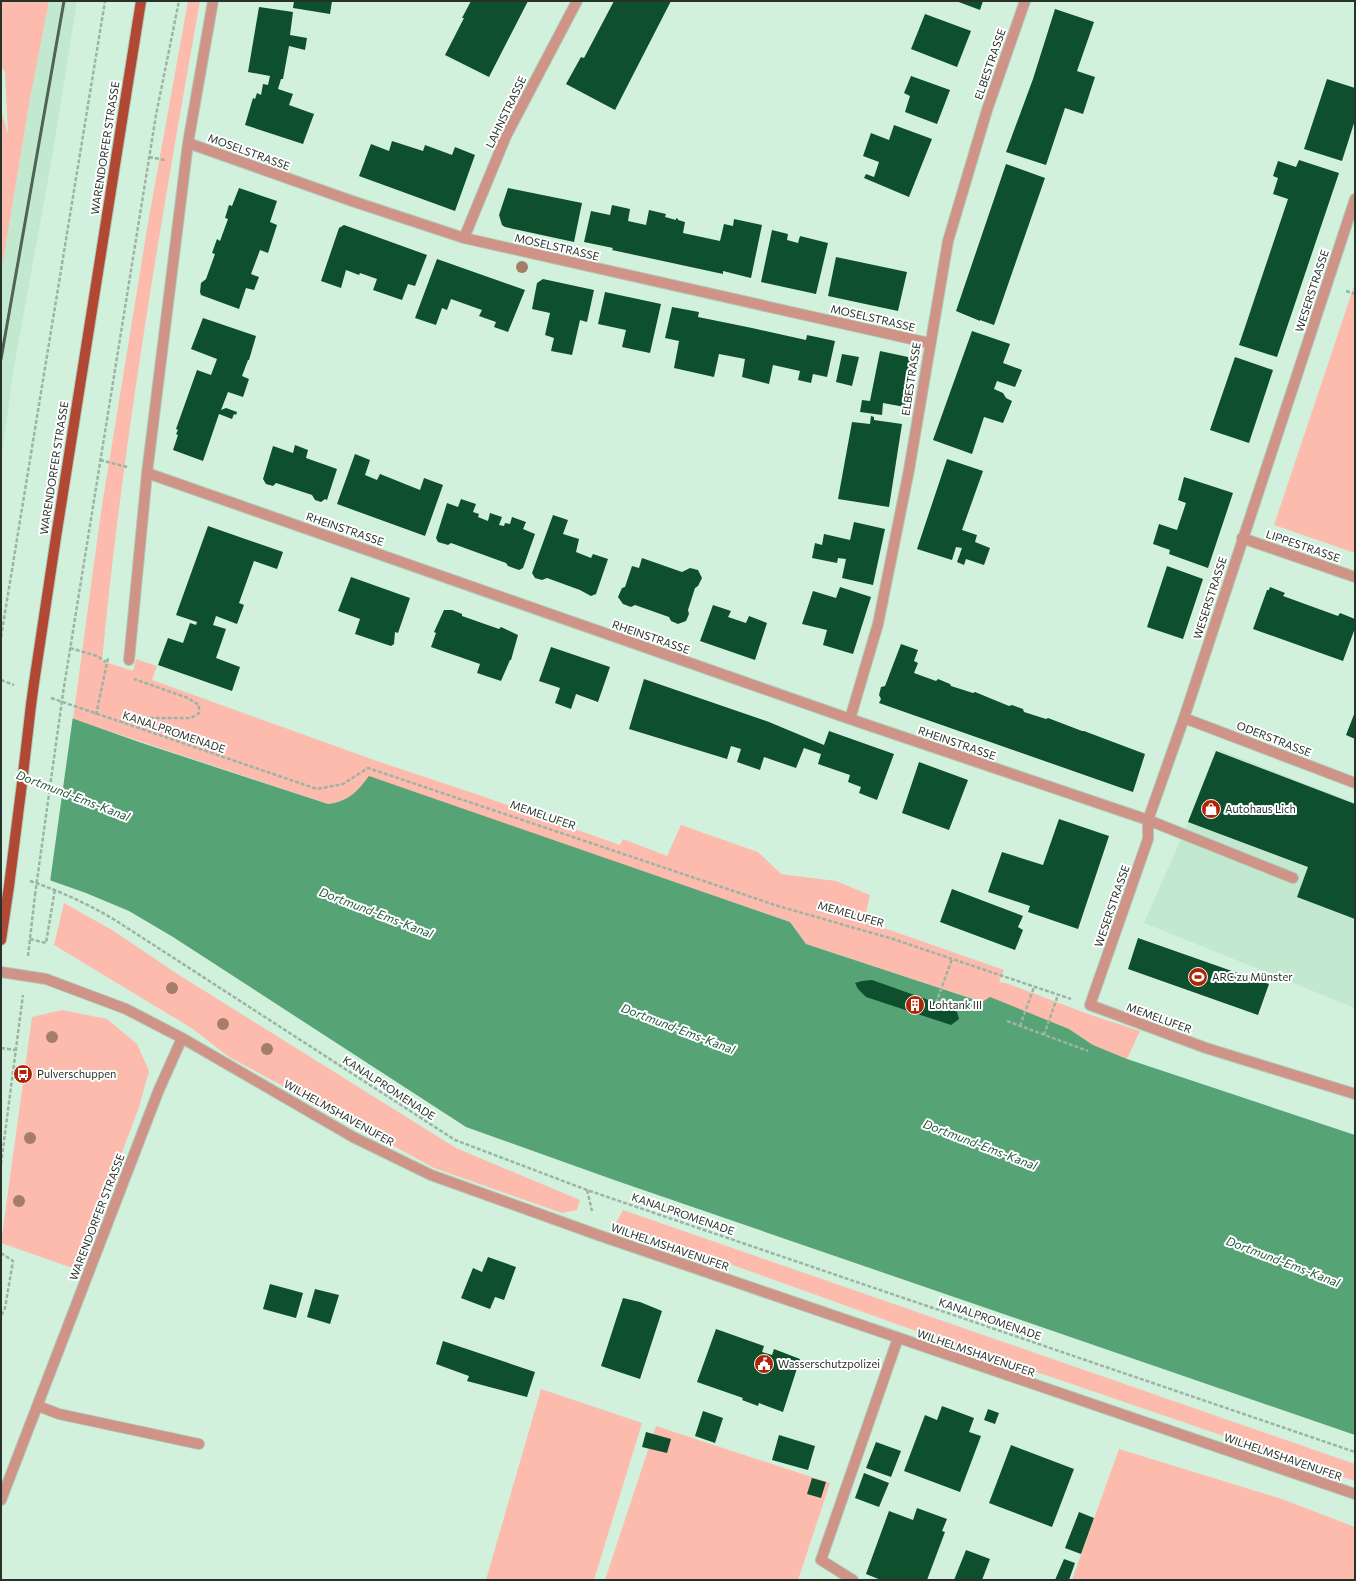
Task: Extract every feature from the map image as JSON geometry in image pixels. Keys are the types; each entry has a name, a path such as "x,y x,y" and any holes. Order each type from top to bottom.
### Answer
{"main road":[{"name":"WARENDORFER STRASSE","path":"1,940 34,684 141,1"}],"street":[{"path":"129,660 147,473 188,143 213,1"},
{"name":"LAHNSTRASSE","path":"464,238 506,136 578,1"},
{"name":"ELBESTRASSE","path":"850,719 878,624 909,470 929,343 948,241 987,110 1025,1"},
{"name":"MOSELSTRASSE","path":"188,143 352,201 464,238 929,343"},
{"name":"WESERSTRASSE","path":"1090,1005 1148,839 1148,820 1184,718 1242,538 1354,205"},
{"name":"RHEINSTRASSE","path":"147,473 850,719 1148,820 1293,878"},
{"name":"LIPPESTRASSE","path":"1242,538 1355,577"},
{"name":"ODERSTRASSE","path":"1184,718 1355,783"},
{"name":"WILHELMSHAVENUFER","path":"1,972 46,978 126,1009 182,1038 353,1137 432,1175 598,1235 1355,1494"},
{"name":"MEMELUFER","path":"1090,1005 1206,1048 1355,1094"},
{"name":"WARENDORFER STRASSE","path":"1,1500 158,1092 182,1038"},
{"path":"852,1580 821,1560 898,1338"},
{"path":"38,1406 59,1414 199,1444"}],"path":[{"path":"1,637 105,1"},
{"path":"1,1164 35,895 63,693 156,115 179,1"},
{"path":"100,460 147,473"},
{"path":"70,648 97,656 106,662"},
{"path":"96,715 108,658 129,660 129,676 155,687 188,698 199,706 199,713 191,718 139,718 120,722"},
{"path":"1,680 16,686"},
{"name":"KANALPROMENADE","path":"45,696 96,715 317,789 343,784"},
{"name":"MEMELUFER","path":"343,784 368,768 778,906 893,939 1005,978 1090,1005"},
{"name":"KANALPROMENADE","path":"30,940 46,942 55,890 92,906 142,936 455,1140 587,1190 1355,1452"},
{"path":"936,1003 952,959"},
{"path":"1020,1026 1034,987"},
{"path":"1044,1034 1058,995"},
{"path":"1007,1021 1088,1051"},
{"path":"1,1048 15,1050"},
{"path":"1,1253 13,1261 5,1308 1,1316"}],"shaded area":[{"path":"1,1 49,1 30,99 1,273 1,110 8,134 5,73 1,65"},
{"path":"49,1 77,1 52,158 14,367 1,461 1,271 30,99"},
{"path":"188,1 200,1 144,330 121,495 102,661 133,671 136,659 157,666 152,680 377,761 620,845 623,839 667,856 681,825 758,852 781,874 836,881 870,895 864,921 1004,970 999,982 1009,984 1088,1014 1140,1031 1127,1059 1093,1045 1069,1029 990,998 983,1002 806,944 790,922 369,777 352,795 341,801 328,804 73,719 101,512 148,223"},
{"path":"1355,283 1355,553 1274,525"},
{"path":"1220,750 1355,803 1355,1008 1144,923"},
{"path":"64,903 112,930 179,975 456,1148 580,1200 577,1210 562,1213 434,1168 229,1057 193,1029 54,945"},
{"path":"62,1010 107,1019 137,1044 149,1071 139,1107 78,1270 1,1243 32,1017"},
{"path":"623,1210 1355,1464 1355,1481 902,1326 616,1223"},
{"path":"541,1389 642,1423 594,1580 486,1580"},
{"path":"656,1426 830,1483 798,1580 605,1580"},
{"path":"1119,1449 1282,1499 1355,1527 1355,1580 1072,1580"}],"water":[{"name":"Dortmund-Ems-Kanal","path":"1,693 139,742 328,804 341,801 352,795 369,776 790,922 806,944 982,1002 990,997 1069,1029 1093,1045 1127,1059 1355,1135 1355,1435 617,1181 466,1127 173,937 129,911 86,893 1,863"}],"pier":[{"path":"1,691 73,716 50,882 1,865"}],"building":[{"path":"294,1 332,1 330,14 293,8"},
{"path":"471,1 528,1 489,77 445,55"},
{"path":"614,1 671,1 615,110 566,84 581,57 584,58"},
{"path":"956,1 983,1 980,10"},
{"path":"259,7 293,12 290,35 307,38 305,50 289,46 283,79 281,79 278,89 293,94 289,105 314,114 303,144 245,125 253,98 255,99 257,93 261,95 263,84 268,85 270,76 248,72"},
{"path":"1055,9 1094,22 1077,71 1095,77 1083,114 1065,108 1046,165 1006,152 1033,79"},
{"path":"925,14 971,31 957,67 911,49"},
{"path":"911,76 950,90 937,124 905,112 910,96 904,93"},
{"path":"1327,79 1355,88 1355,120 1342,161 1304,149"},
{"path":"894,125 932,139 909,197 864,178 866,174 874,177 879,162 863,156 871,133 889,140"},
{"path":"392,141 423,151 425,145 452,155 455,147 475,155 455,211 359,176 371,144 389,151"},
{"path":"1299,160 1339,173 1277,357 1239,345 1288,199 1273,194 1278,178 1273,176 1278,161 1296,167"},
{"path":"1006,164 1045,178 994,325 956,311"},
{"path":"239,188 277,201 270,222 277,225 268,253 260,250 251,274 259,277 254,290 246,288 239,309 201,295 200,292 201,283 206,279 215,254 212,253 217,239 220,241 228,219 225,218 229,205 232,206"},
{"path":"508,188 582,203 574,242 505,227 502,225 499,215"},
{"path":"612,205 630,209 628,221 646,225 649,210 666,214 665,217 676,220 676,218 685,222 683,233 720,241 724,224 733,226 734,219 762,225 751,278 723,271 723,274 612,250 613,248 584,242 591,211 610,215"},
{"path":"344,225 427,255 415,286 408,284 402,300 373,290 377,279 360,273 359,275 346,270 341,288 321,281 339,228"},
{"path":"772,230 788,234 787,240 798,243 800,236 828,243 816,294 761,282"},
{"path":"836,257 907,272 898,311 828,296"},
{"path":"437,259 525,290 508,332 494,327 496,322 479,316 482,310 451,299 447,310 442,308 436,325 415,318"},
{"path":"543,279 594,290 587,322 580,320 572,355 551,351 554,338 545,335 550,313 532,309 537,283"},
{"path":"605,292 661,304 650,353 622,347 626,330 598,324"},
{"path":"672,307 699,312 698,317 806,340 807,335 835,341 827,377 813,374 811,383 798,380 800,371 773,365 769,384 742,377 745,359 719,354 714,377 674,368 679,341 665,338"},
{"path":"203,318 256,336 249,360 242,376 249,379 243,397 228,392 221,410 226,408 237,412 236,415 234,414 232,419 219,414 203,461 173,450 178,435 176,434 178,430 176,429 197,370 211,375 217,359 191,349"},
{"path":"972,331 1010,344 1003,363 1022,370 1015,387 997,381 994,389 1003,393 1006,398 1012,401 1003,423 984,417 972,454 933,440"},
{"path":"880,351 908,357 912,361 905,407 883,403 882,415 860,412 862,400 870,401"},
{"path":"842,354 859,357 852,386 836,382"},
{"path":"1235,357 1273,370 1249,443 1210,430"},
{"path":"871,416 874,417 874,420 902,424 889,507 838,499 852,422 870,424"},
{"path":"295,445 308,450 306,458 337,469 327,500 325,499 321,502 315,500 312,495 276,483 273,486 266,484 263,479 273,446 293,453"},
{"path":"355,454 370,460 365,475 377,480 380,474 420,490 424,478 443,485 425,536 337,504"},
{"path":"947,459 983,471 962,530 977,535 975,542 990,548 984,565 966,559 964,565 957,562 962,548 956,547 952,560 917,549"},
{"path":"1184,477 1233,493 1208,568 1169,554 1170,550 1153,544 1159,524 1177,530 1186,503 1178,500"},
{"path":"461,499 476,504 473,512 479,514 478,517 488,521 490,513 502,517 499,525 504,526 505,523 510,524 512,517 526,522 523,529 535,534 523,568 519,570 508,566 506,563 451,543 448,545 438,542 436,538 447,503 458,507"},
{"path":"553,515 568,520 563,534 579,539 576,552 591,558 593,554 608,559 596,594 591,596 580,590 547,578 542,580 535,578 532,573"},
{"path":"854,522 885,529 873,585 842,578 846,559 838,558 837,563 812,558 815,543 822,545 824,534 850,540"},
{"path":"208,526 283,552 277,569 254,561 239,603 244,605 237,624 216,616 213,625 226,629 216,658 240,667 232,691 158,665 168,638 183,643 190,623 196,625 197,622 176,615"},
{"path":"642,558 682,572 690,568 698,570 702,578 698,586 695,588 686,621 678,624 671,621 669,617 635,605 631,607 623,604 618,597 622,588 625,587 632,566 639,568"},
{"path":"1167,566 1203,579 1183,639 1147,627"},
{"path":"351,577 410,598 398,633 395,632 394,644 391,646 355,634 360,619 338,611"},
{"path":"840,587 871,597 853,654 823,645 827,630 802,624 813,591 836,598"},
{"path":"1270,587 1285,593 1283,596 1338,616 1340,613 1355,619 1355,628 1343,661 1253,629 1267,590 1269,590"},
{"path":"713,605 731,611 728,617 746,623 749,616 767,623 755,660 700,641"},
{"path":"444,610 452,610 462,614 462,616 499,629 501,627 518,635 511,660 501,681 477,673 480,664 431,647 436,633 434,632"},
{"path":"901,644 918,650 914,661 918,663 914,673 936,681 938,679 950,684 951,686 973,693 975,692 1009,706 1012,705 1023,709 1024,712 1046,719 1048,718 1145,754 1133,792 879,703 881,699 879,695 881,687 885,686"},
{"path":"551,647 610,667 598,702 576,694 571,709 555,703 560,688 539,681"},
{"path":"644,679 769,722 824,745 829,731 894,754 877,800 859,793 861,787 848,782 850,775 818,764 821,754 804,748 796,768 764,757 760,770 737,762 741,749 731,746 727,759 629,729"},
{"path":"1355,712 1355,739 1346,735"},
{"path":"1216,751 1355,804 1355,919 1297,897 1308,867 1188,822"},
{"path":"919,762 968,780 949,830 902,813"},
{"path":"1059,819 1109,836 1078,929 1028,912 1030,906 988,892 1002,852 1043,865"},
{"path":"952,889 1023,916 1018,927 1023,930 1015,950 940,922"},
{"name":"ARC zu Münster","path":"1138,938 1269,984 1258,1015 1128,969"},
{"name":"Lohtank III","path":"872,980 951,1008 957,1012 959,1019 951,1025 866,997 858,989 855,983"},
{"path":"488,1257 516,1267 504,1300 495,1297 490,1309 461,1298 473,1268 482,1272"},
{"path":"270,1284 303,1293 296,1318 263,1309"},
{"path":"315,1289 339,1295 330,1324 307,1317"},
{"path":"623,1298 640,1302 662,1311 640,1379 601,1366"},
{"path":"716,1329 764,1346 762,1352 772,1355 774,1349 800,1359 783,1412 759,1403 758,1406 742,1400 743,1398 697,1382"},
{"path":"443,1341 535,1372 527,1397 467,1381 469,1376 436,1364"},
{"path":"942,1406 974,1418 969,1432 981,1436 960,1492 904,1471 925,1415 937,1420"},
{"path":"988,1409 999,1413 995,1424 984,1420"},
{"path":"703,1411 723,1418 715,1443 695,1436"},
{"path":"646,1432 671,1439 667,1453 642,1447"},
{"path":"779,1435 815,1446 808,1470 772,1460"},
{"path":"876,1442 901,1451 891,1477 866,1468"},
{"path":"1011,1445 1074,1469 1052,1527 989,1503"},
{"path":"864,1473 889,1483 879,1507 855,1498"},
{"path":"812,1478 826,1482 821,1498 807,1494"},
{"path":"917,1508 947,1519 942,1531 945,1532 927,1580 881,1580 866,1574 889,1511 913,1520"},
{"path":"1079,1512 1094,1518 1081,1554 1065,1548"},
{"path":"966,1550 990,1559 982,1580 954,1580"},
{"path":"1064,1559 1075,1563 1069,1580 1055,1580"}],"railway":[{"path":"1,359 64,1"}],"place":[{"name":"Autohaus Lich","path":"1211,809"},
{"name":"ARC zu Münster","path":"1198,977"},
{"name":"Lohtank III","path":"915,1005"},
{"name":"Pulverschuppen","path":"23,1074"},
{"name":"Wasserschutzpolizei","path":"764,1364"}]}
